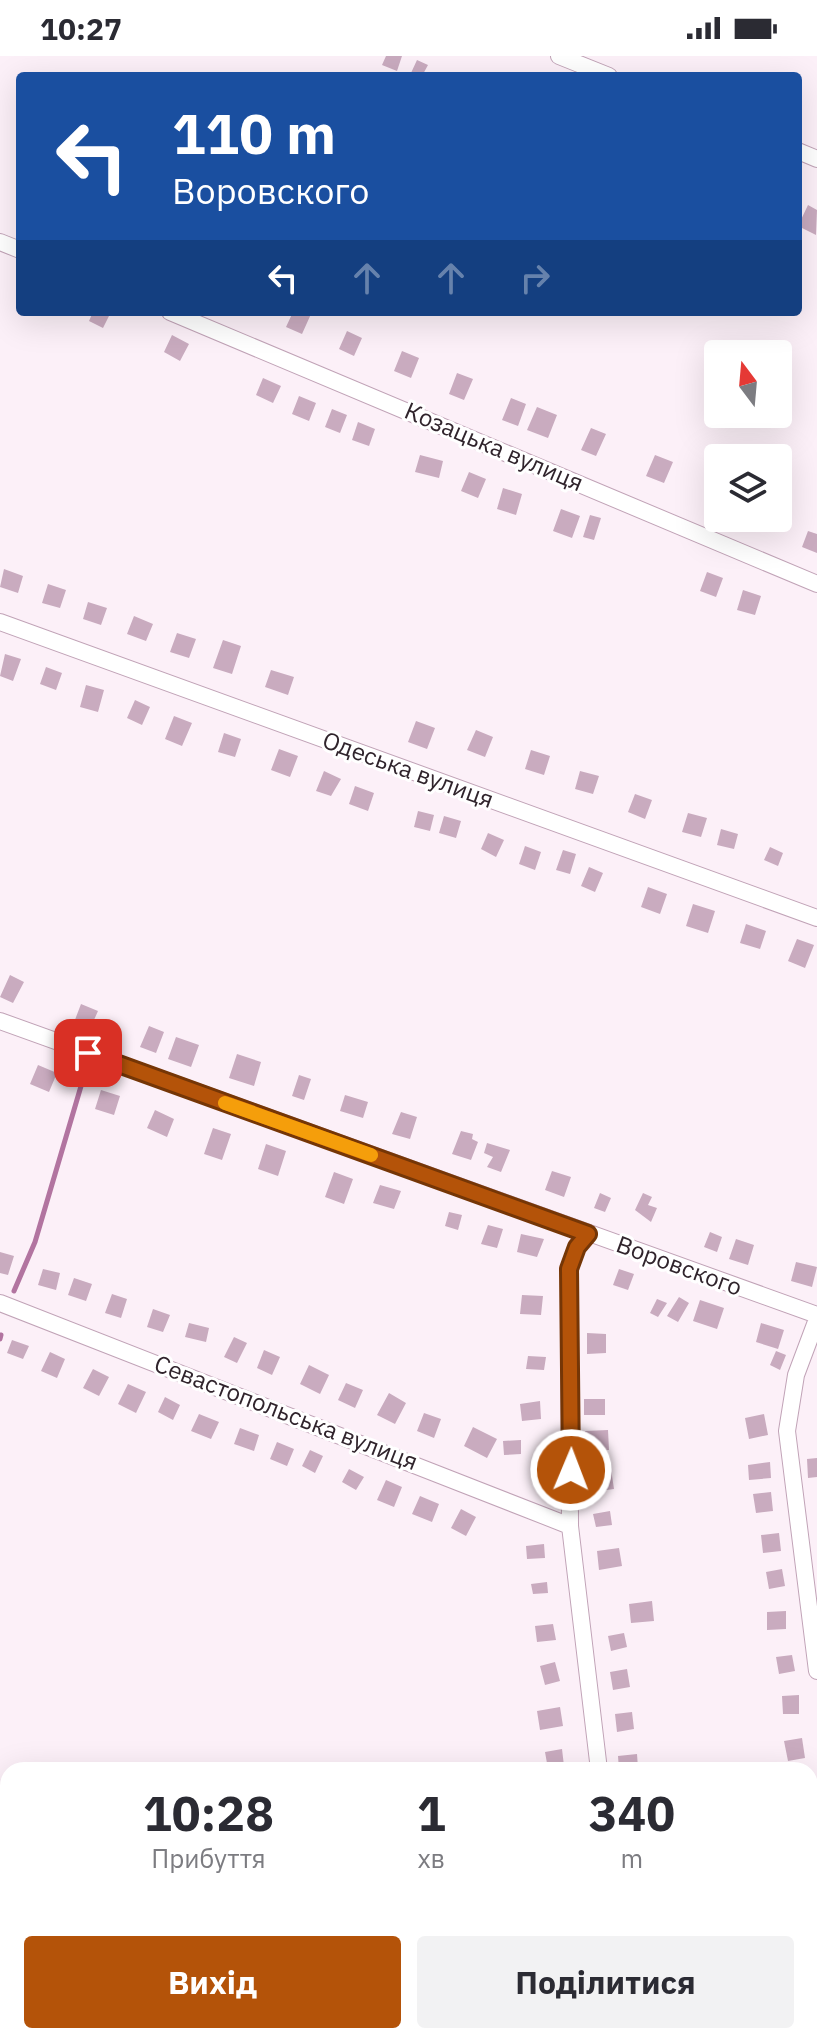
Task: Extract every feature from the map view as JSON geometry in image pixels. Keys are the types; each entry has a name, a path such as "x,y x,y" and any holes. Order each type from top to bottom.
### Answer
{"street":[{"path":"559,56 599,72"},
{"name":"Козацька вулиця","path":"180,316 817,584"},
{"name":"Одеська вулиця","path":"0,622 817,918"},
{"name":"Воровского","path":"0,1021 817,1317"},
{"path":"588,1234 577,1247 569,1269 570,1526 598,1762"},
{"name":"Севастопольська вулиця","path":"0,1303 570,1526"},
{"path":"817,1317 796,1375 787,1431 817,1671"}],"building":[{"path":"386,56 402,56 397,71 382,65"},
{"path":"417,60 428,65 424,72 411,72"},
{"path":"808,205 817,210 816,235 802,228 802,218"},
{"path":"91,316 109,316 103,328 89,321"},
{"path":"291,316 310,316 302,334 286,327"},
{"path":"347,331 362,338 354,356 339,349"},
{"path":"172,335 189,344 180,361 164,352"},
{"path":"402,351 419,358 411,378 394,371"},
{"path":"457,373 473,379 464,400 449,394"},
{"path":"263,378 281,386 273,403 256,395"},
{"path":"299,396 316,403 309,421 292,414"},
{"path":"511,398 526,404 518,426 502,420"},
{"path":"537,407 557,415 548,438 527,430"},
{"path":"332,409 347,415 340,433 325,427"},
{"path":"358,422 375,429 369,446 352,440"},
{"path":"591,428 606,434 596,456 581,450"},
{"path":"420,455 443,461 439,478 415,472"},
{"path":"655,455 673,462 664,483 646,476"},
{"path":"469,472 486,479 478,498 461,491"},
{"path":"503,488 522,494 516,515 497,509"},
{"path":"561,509 580,516 572,538 553,531"},
{"path":"590,515 601,518 594,540 583,537"},
{"path":"808,531 817,534 817,553 802,547"},
{"path":"4,569 23,576 18,593 0,587"},
{"path":"707,572 723,578 716,597 700,591"},
{"path":"48,584 66,590 60,608 42,603"},
{"path":"743,590 761,596 755,615 737,610"},
{"path":"88,602 107,608 101,625 83,619"},
{"path":"134,616 153,624 146,641 127,634"},
{"path":"177,633 196,639 189,658 170,652"},
{"path":"223,640 241,646 232,674 213,668"},
{"path":"5,654 21,659 13,681 0,676"},
{"path":"46,667 62,673 56,690 40,684"},
{"path":"271,670 294,677 288,695 265,687"},
{"path":"86,685 104,690 98,712 80,707"},
{"path":"135,700 150,707 142,725 127,718"},
{"path":"174,716 192,723 182,746 165,739"},
{"path":"416,721 435,728 427,749 408,742"},
{"path":"476,730 493,737 485,757 467,750"},
{"path":"224,733 241,739 235,757 218,752"},
{"path":"279,749 298,756 290,777 271,770"},
{"path":"531,750 550,756 544,775 525,769"},
{"path":"324,771 341,779 331,796 316,791"},
{"path":"580,771 599,776 593,794 575,789"},
{"path":"355,786 374,793 368,811 349,804"},
{"path":"635,794 652,800 645,819 628,812"},
{"path":"418,811 434,815 430,831 414,827"},
{"path":"688,813 707,818 701,837 682,832"},
{"path":"444,816 461,821 456,838 439,833"},
{"path":"721,829 738,834 734,849 717,845"},
{"path":"488,833 504,840 496,857 481,849"},
{"path":"525,846 541,852 535,870 519,864"},
{"path":"770,847 783,853 778,866 764,860"},
{"path":"563,850 576,854 570,874 556,870"},
{"path":"589,867 603,873 595,892 581,886"},
{"path":"648,887 667,894 660,914 641,907"},
{"path":"693,904 715,911 708,933 686,926"},
{"path":"746,924 766,931 760,949 740,943"},
{"path":"797,939 814,945 805,968 788,961"},
{"path":"10,975 24,982 13,1003 0,997"},
{"path":"81,1004 98,1011 89,1031 73,1025"},
{"path":"149,1026 164,1032 156,1053 140,1047"},
{"path":"176,1037 199,1045 191,1067 168,1059"},
{"path":"237,1054 261,1062 254,1086 229,1078"},
{"path":"38,1065 57,1073 49,1092 30,1084"},
{"path":"299,1075 311,1079 304,1100 292,1096"},
{"path":"101,1090 120,1096 114,1115 95,1109"},
{"path":"345,1095 368,1102 363,1118 340,1111"},
{"path":"155,1110 174,1119 167,1137 147,1128"},
{"path":"401,1112 417,1117 410,1139 392,1134"},
{"path":"213,1128 231,1134 222,1160 204,1154"},
{"path":"461,1131 473,1134 472,1139 478,1142 471,1160 452,1154"},
{"path":"487,1143 510,1150 501,1172 487,1167 493,1157 484,1153"},
{"path":"266,1144 286,1151 278,1176 258,1169"},
{"path":"552,1171 571,1177 564,1197 545,1190"},
{"path":"334,1172 353,1179 344,1204 325,1197"},
{"path":"380,1185 401,1191 394,1209 373,1203"},
{"path":"600,1193 611,1198 605,1212 594,1208"},
{"path":"643,1193 652,1197 648,1205 657,1208 651,1222 635,1210"},
{"path":"449,1212 462,1215 458,1230 445,1226"},
{"path":"488,1225 503,1229 497,1248 481,1244"},
{"path":"710,1232 722,1237 717,1252 704,1247"},
{"path":"521,1234 544,1239 537,1257 517,1252"},
{"path":"736,1239 754,1245 748,1265 729,1259"},
{"path":"0,1252 14,1256 8,1275 0,1273"},
{"path":"796,1262 817,1267 812,1287 791,1281"},
{"path":"43,1269 60,1273 56,1290 38,1285"},
{"path":"619,1269 634,1274 628,1290 613,1285"},
{"path":"74,1278 92,1284 86,1301 68,1295"},
{"path":"112,1294 127,1299 121,1318 105,1313"},
{"path":"522,1295 543,1296 541,1315 520,1314"},
{"path":"679,1297 689,1303 678,1322 667,1316"},
{"path":"657,1299 667,1303 658,1317 650,1313"},
{"path":"700,1300 724,1308 717,1329 693,1321"},
{"path":"153,1309 170,1315 163,1332 147,1327"},
{"path":"189,1323 209,1328 206,1342 185,1337"},
{"path":"761,1323 784,1330 778,1349 756,1342"},
{"path":"587,1333 606,1334 606,1353 587,1354"},
{"path":"234,1337 247,1343 237,1363 224,1357"},
{"path":"12,1340 29,1346 23,1359 7,1353"},
{"path":"264,1350 280,1357 272,1375 257,1368"},
{"path":"776,1351 786,1355 780,1370 770,1365"},
{"path":"50,1352 65,1359 57,1378 41,1371"},
{"path":"528,1356 546,1357 544,1370 526,1369"},
{"path":"309,1365 329,1375 320,1394 300,1384"},
{"path":"93,1369 109,1377 99,1396 83,1388"},
{"path":"346,1383 363,1390 355,1408 338,1400"},
{"path":"128,1384 146,1392 136,1413 118,1404"},
{"path":"389,1393 406,1403 395,1424 377,1415"},
{"path":"165,1397 180,1405 173,1420 158,1412"},
{"path":"584,1399 605,1399 605,1415 584,1415"},
{"path":"540,1401 541,1419 522,1421 520,1404"},
{"path":"424,1413 441,1419 434,1438 417,1431"},
{"path":"199,1414 219,1422 211,1439 191,1431"},
{"path":"764,1414 768,1435 749,1439 745,1418"},
{"path":"473,1427 497,1439 487,1458 464,1446"},
{"path":"240,1428 259,1435 254,1451 234,1444"},
{"path":"608,1430 609,1450 586,1451 585,1431"},
{"path":"521,1440 521,1454 504,1455 503,1441"},
{"path":"277,1442 294,1449 287,1466 270,1459"},
{"path":"310,1450 323,1456 315,1473 302,1466"},
{"path":"817,1458 817,1477 808,1478 807,1459"},
{"path":"770,1462 771,1478 749,1480 748,1465"},
{"path":"349,1469 364,1477 356,1490 342,1482"},
{"path":"611,1469 614,1489 592,1492 590,1472"},
{"path":"386,1480 402,1487 394,1507 377,1500"},
{"path":"771,1492 773,1511 756,1513 753,1494"},
{"path":"420,1496 439,1504 432,1522 412,1514"},
{"path":"461,1509 476,1517 466,1536 451,1528"},
{"path":"610,1511 612,1525 596,1527 593,1514"},
{"path":"779,1533 781,1551 763,1553 761,1535"},
{"path":"544,1544 545,1558 527,1559 526,1546"},
{"path":"619,1548 622,1566 599,1570 597,1551"},
{"path":"782,1569 785,1586 769,1589 766,1572"},
{"path":"547,1582 548,1593 533,1594 531,1584"},
{"path":"652,1601 654,1621 631,1623 629,1604"},
{"path":"786,1611 786,1629 767,1630 767,1612"},
{"path":"553,1624 556,1640 537,1642 535,1626"},
{"path":"624,1633 627,1647 611,1651 608,1636"},
{"path":"792,1655 795,1671 779,1674 776,1657"},
{"path":"555,1662 560,1681 545,1685 540,1666"},
{"path":"627,1669 630,1687 613,1690 610,1672"},
{"path":"799,1695 799,1714 783,1714 782,1696"},
{"path":"560,1707 563,1726 540,1730 537,1711"},
{"path":"632,1712 634,1729 617,1732 615,1714"},
{"path":"802,1738 805,1758 788,1761 784,1741"},
{"path":"562,1749 564,1762 547,1762 545,1752"},
{"path":"637,1754 638,1762 618,1762 618,1756"}],"waterway":[{"path":"14,1291 35,1242 84,1076"},
{"path":"0,1339 1,1335"}],"slow traffic":[{"path":"225,1103 371,1155"}],"route":[{"path":"88,1053 588,1234 577,1247 569,1269 571,1470"}]}
